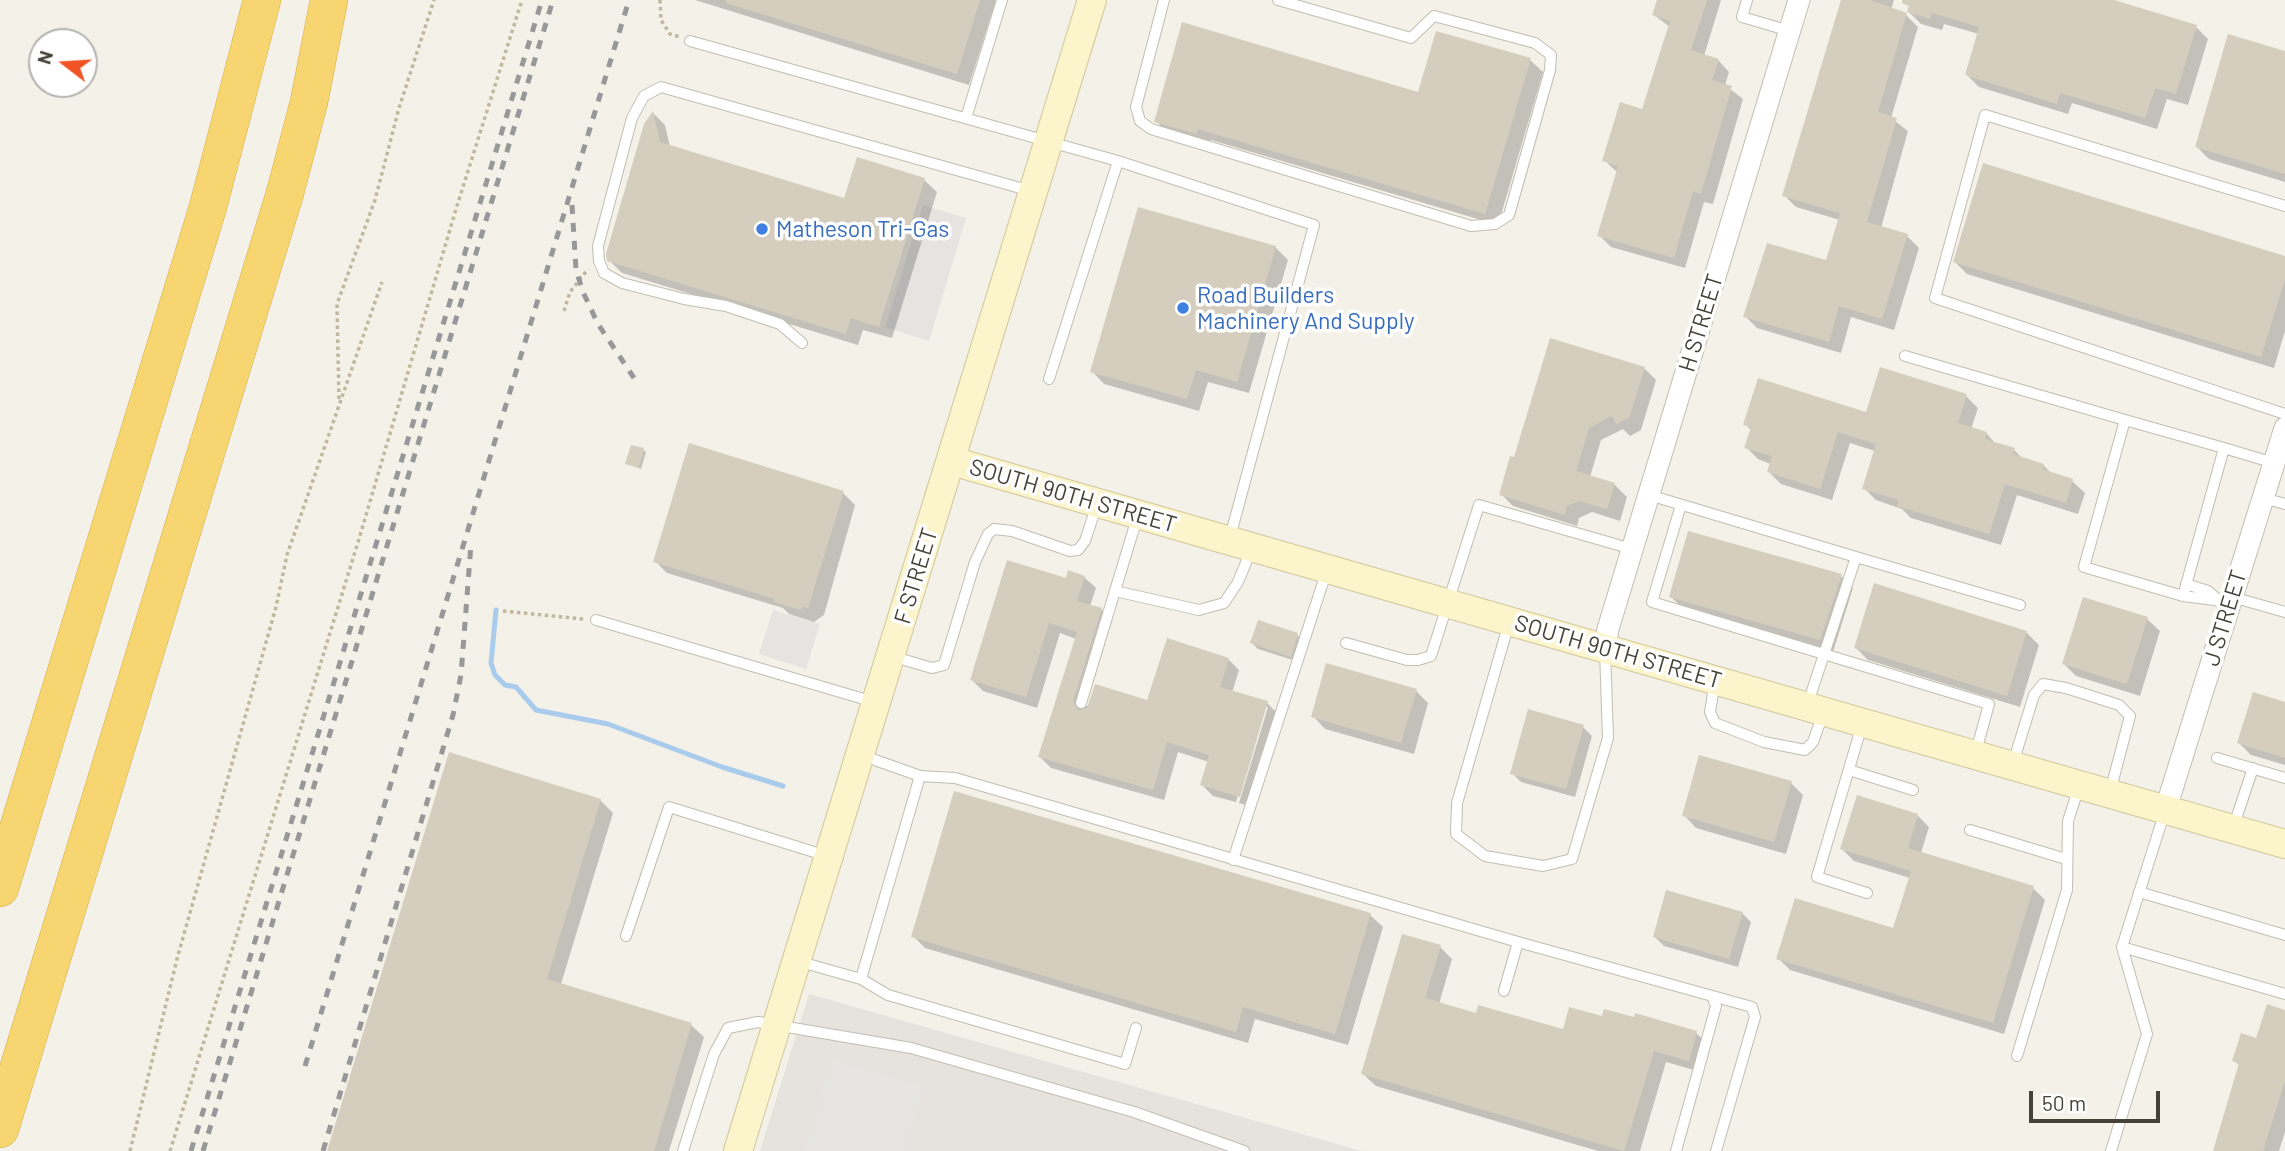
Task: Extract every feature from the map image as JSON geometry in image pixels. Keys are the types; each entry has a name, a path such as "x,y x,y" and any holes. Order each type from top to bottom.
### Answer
{"highway":[{"path":"0,888 208,207 262,0"},
{"path":"0,1129 285,193 309,102 329,0"}],"street":[{"name":"F STREET","path":"738,1151 1092,0"},
{"name":"H STREET","path":"1605,647 1632,549 1799,0"},
{"name":"J STREET","path":"2165,808 2226,599 2279,457 2285,428"},
{"name":"SOUTH 90TH STREET","path":"951,461 2284,842"}],"lane":[{"path":"966,118 1002,0"},
{"path":"1164,0 1136,107 1140,121 1151,129 1471,226 1495,223 1508,215 1550,70 1551,55 1535,43 1433,16 1411,38 1278,0"},
{"path":"1747,0 1742,16 1790,31"},
{"path":"690,41 1118,160 1314,225 1241,545 1238,582 1224,603 1199,610 1115,591"},
{"path":"802,343 780,324 726,306 684,299 622,283 604,273 598,261 598,246 632,118 644,96 661,87 1034,192"},
{"path":"2285,206 1985,115 1935,298 2285,414"},
{"path":"1049,379 1118,160"},
{"path":"1905,356 2224,448 2279,457"},
{"path":"2125,420 2084,567 2205,601 2226,599"},
{"path":"2183,596 2224,448"},
{"path":"1649,495 2020,605"},
{"path":"2263,498 2285,504"},
{"path":"891,656 932,668 944,665 975,562 988,534 994,529 1012,531 1070,551 1078,550 1085,541 1098,504"},
{"path":"1346,643 1406,660 1431,656 1479,505 1632,549"},
{"path":"1681,505 1652,602 1989,704 1975,755"},
{"path":"1081,703 1138,515"},
{"path":"1716,680 1710,712 1714,723 1764,742 1805,750 1813,742 1815,709 1826,653 1856,557"},
{"path":"1233,860 1328,570"},
{"path":"2186,584 2226,599 2285,612"},
{"path":"596,621 877,702"},
{"path":"1510,621 1457,803 1456,834 1485,856 1543,866 1573,859 1608,738 1605,647"},
{"path":"2012,765 2034,695 2043,684 2066,688 2119,705 2130,716 2110,792"},
{"path":"1863,723 1817,877 1867,893"},
{"path":"860,755 920,776 955,778 1518,942 1752,1007 1755,1017 1716,1151"},
{"path":"2217,758 2285,778"},
{"path":"2233,828 2253,768"},
{"path":"1849,770 1913,790"},
{"path":"861,979 920,776"},
{"path":"2017,1056 2067,890 2068,821 2080,784"},
{"path":"626,936 668,807 830,856"},
{"path":"2111,1151 2147,1034 2122,947 2165,808"},
{"path":"1970,830 2066,859"},
{"path":"2139,892 2285,935"},
{"path":"1504,991 1518,942"},
{"path":"2122,947 2285,994"},
{"path":"797,961 861,979 888,995 1125,1064 1136,1028"},
{"path":"1676,1151 1716,1006 1712,996"},
{"path":"684,1151 714,1054 727,1028 758,1022 778,1023 911,1048 1134,1112 1244,1151"}],"path":[{"path":"339,404 337,304 375,200 399,108 434,0"},
{"path":"170,1151 359,539 456,209 523,0"},
{"path":"660,0 661,20 670,34 690,41"},
{"path":"564,311 570,292 582,274 598,261"},
{"path":"130,1151 184,933 276,607 286,555 382,282"},
{"path":"503,611 596,621"}],"shaded area":[{"path":"923,205 966,218 929,341 885,327"},
{"path":"773,610 820,624 806,669 759,654"},
{"path":"809,994 1323,1140 1362,1151 760,1151"},
{"path":"831,1060 923,1087 904,1151 805,1151"}],"building":[{"path":"726,0 980,0 957,74 726,3"},
{"path":"1657,0 1707,0 1691,50 1719,59 1712,80 1732,86 1701,194 1693,191 1674,258 1597,236 1618,166 1602,161 1620,102 1642,109 1670,21 1652,15"},
{"path":"1841,0 1870,0 1907,13 1878,112 1897,118 1867,222 1908,234 1882,319 1839,306 1829,342 1743,317 1767,243 1826,260 1840,213 1782,196"},
{"path":"1902,0 2114,0 2197,25 2176,94 2155,88 2145,118 2060,93 2057,104 1965,75 1979,27 1932,13 1930,19 1907,12 1909,6 1902,3"},
{"path":"1182,22 1418,92 1436,31 1531,58 1485,214 1198,129 1197,134 1154,122"},
{"path":"2228,34 2285,51 2285,174 2195,147"},
{"name":"Matheson Tri-Gas","path":"653,111 660,142 844,198 857,157 925,178 879,327 851,318 846,334 607,261 606,254 644,124"},
{"path":"1983,163 2285,256 2285,279 2261,357 1953,262"},
{"name":"Road Builders Machinery And Supply","path":"1138,207 1276,246 1237,382 1196,370 1187,399 1090,372"},
{"path":"1550,338 1645,367 1629,418 1616,424 1612,416 1589,428 1576,471 1615,483 1607,509 1579,501 1567,506 1565,515 1499,495 1510,456 1514,457"},
{"path":"1880,367 1967,394 1958,423 1987,432 1985,439 2015,448 2013,454 2044,464 2042,469 2073,479 2066,503 2005,484 1989,534 1897,506 1899,500 1862,489 1876,444 1838,432 1820,489 1767,472 1772,456 1744,448 1751,427 1743,425 1758,378 1866,412"},
{"path":"689,443 844,491 808,608 802,607 801,610 774,602 775,599 653,562"},
{"path":"631,445 644,448 639,468 625,464"},
{"path":"1688,531 1842,574 1820,640 1669,597"},
{"path":"1007,560 1066,578 1068,570 1085,576 1077,601 1102,608 1073,701 1078,710 1087,708 1095,684 1147,700 1167,638 1229,658 1220,687 1268,701 1240,797 1200,785 1209,755 1167,742 1153,790 1038,757 1077,632 1049,623 1026,697 970,680"},
{"path":"1874,583 2027,631 2007,696 1854,648"},
{"path":"2083,597 2148,617 2127,684 2062,664"},
{"path":"1258,620 1298,633 1291,657 1250,643"},
{"path":"1326,663 1417,689 1401,743 1311,717"},
{"path":"2253,692 2285,702 2285,758 2237,743"},
{"path":"1528,709 1584,725 1566,789 1510,774"},
{"path":"449,752 601,799 547,979 692,1023 654,1151 327,1151"},
{"path":"1699,755 1792,781 1774,842 1682,816"},
{"path":"954,791 1371,913 1335,1034 1243,1007 1236,1032 911,937"},
{"path":"1857,795 1918,814 1908,848 2034,886 1993,1023 1776,959 1795,898 1893,928 1911,871 1840,849"},
{"path":"1666,890 1743,912 1729,959 1653,937"},
{"path":"1402,934 1441,945 1425,998 1476,1013 1478,1005 1563,1029 1569,1007 1602,1016 1604,1009 1634,1017 1635,1013 1697,1031 1689,1061 1654,1051 1624,1151 1361,1074"},
{"path":"2267,1004 2285,1010 2285,1081 2263,1151 2213,1151 2239,1063 2232,1061 2241,1033 2256,1038"}],"waterway":[{"path":"496,610 491,663 495,675 505,685 516,687 536,710 608,724 722,767 783,786"}],"railway":[{"path":"191,1151 542,0"},
{"path":"203,1151 553,0"},
{"path":"305,1066 629,0"},
{"path":"572,205 576,270 583,292 598,324 634,378"},
{"path":"323,1151 453,715 461,675 471,544"}],"place":[{"name":"Matheson Tri-Gas","path":"762,229"},
{"name":"Road Builders Machinery And Supply","path":"1183,308"}]}
